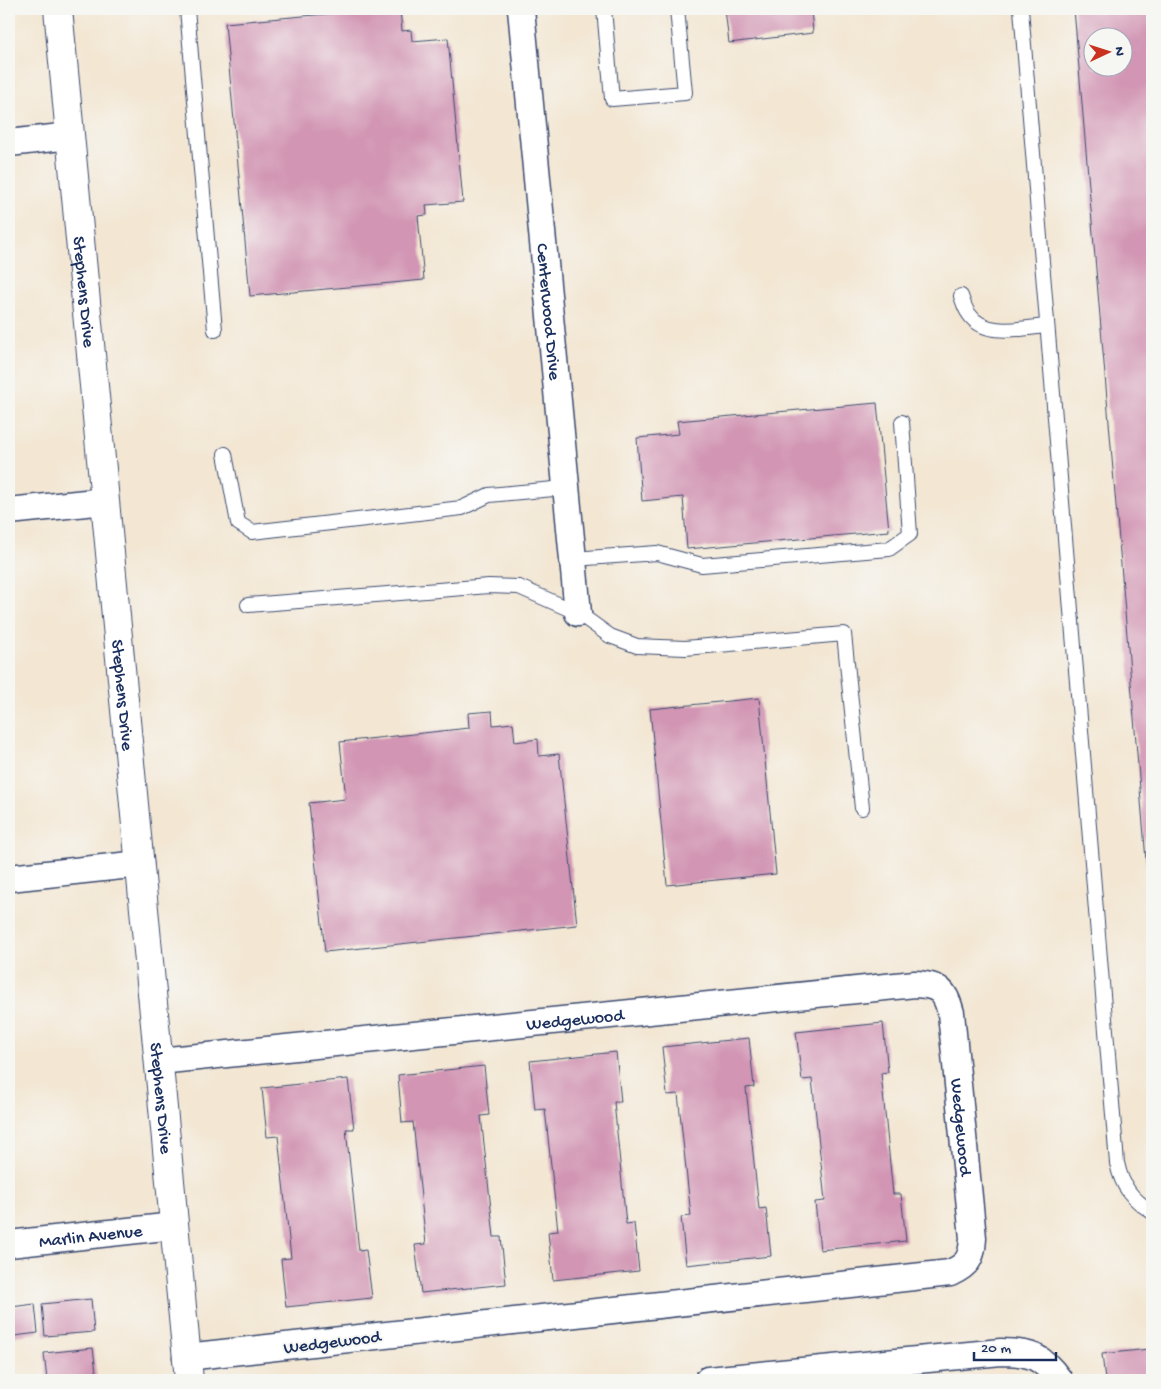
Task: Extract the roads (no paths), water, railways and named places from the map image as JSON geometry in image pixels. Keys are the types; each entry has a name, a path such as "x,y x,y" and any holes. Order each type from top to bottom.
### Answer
{"street":[{"name":"Stephens Drive","path":"58,9 188,1368"},
{"name":"Centerwood Drive","path":"521,9 578,613"},
{"path":"9,143 70,136"},
{"path":"9,511 105,501"},
{"path":"9,878 140,864"},
{"name":"Wedgewood","path":"159,1061 915,984 928,985 938,988 947,998 951,1013 972,1229 972,1254 968,1263 950,1274 188,1368"},
{"name":"Marlin Avenue","path":"9,1244 174,1226"},
{"path":"708,1380 1010,1352 1035,1356 1049,1366 1060,1380"}],"lane":[{"path":"187,9 215,330"},
{"path":"604,9 612,99 685,93 677,9"},
{"path":"1021,9 1117,1163 1120,1179 1128,1193 1152,1212"},
{"path":"961,296 968,314 981,326 1002,330 1046,326"},
{"path":"573,559 657,553 702,565 889,549 910,534 902,422"},
{"path":"225,454 238,523 252,532 462,508 489,495 565,488"},
{"path":"248,605 490,586 519,587 578,613 610,636 637,646 685,648 844,634 862,808"}]}
